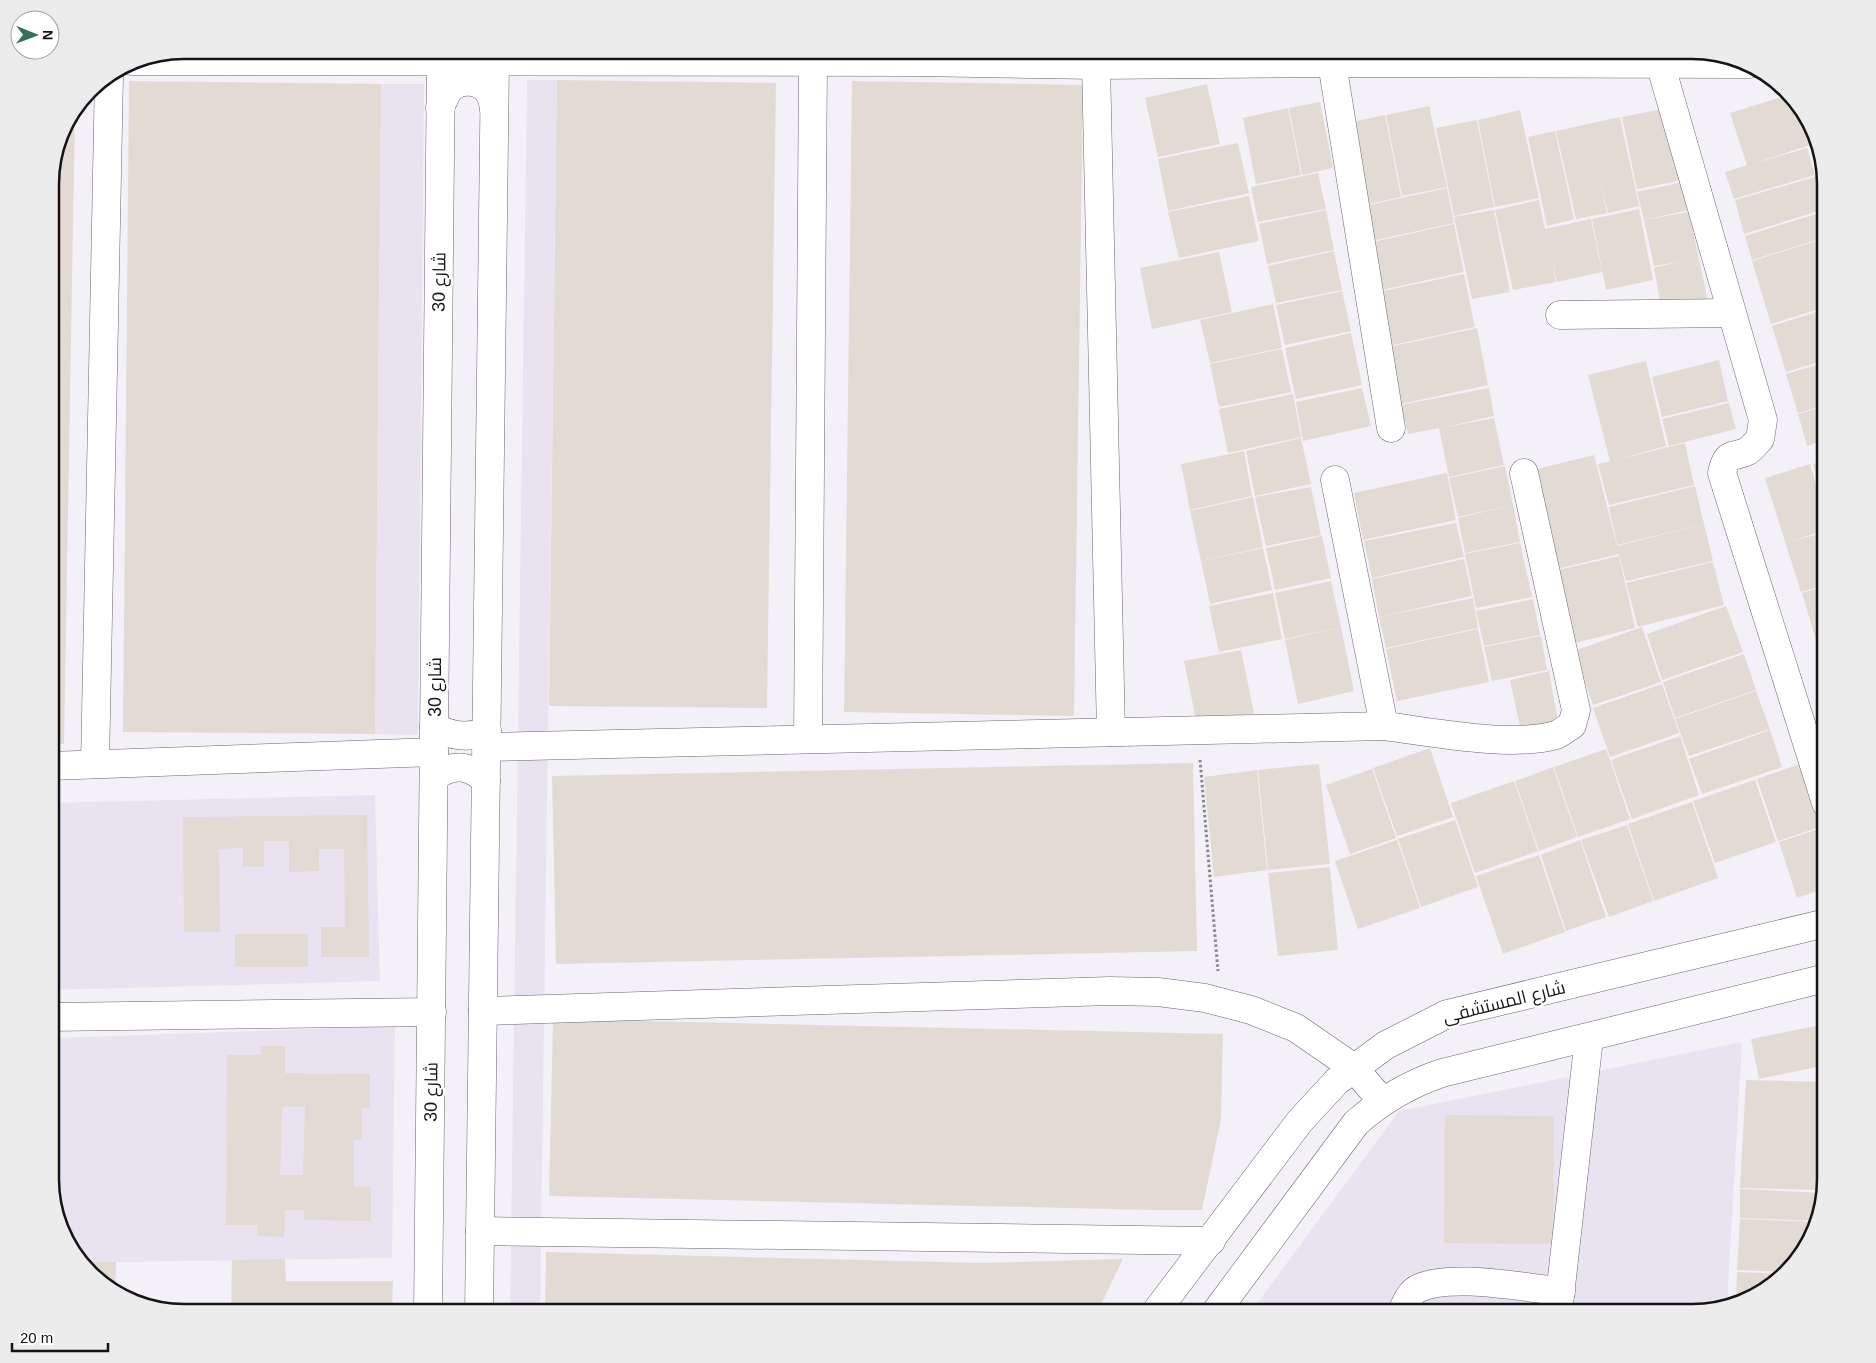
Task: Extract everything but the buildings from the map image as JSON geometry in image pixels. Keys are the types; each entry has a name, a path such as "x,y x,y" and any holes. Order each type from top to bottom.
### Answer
{"street":[{"path":"166,60 494,61 564,59"},
{"path":"741,59 813,62 873,59"},
{"path":"987,59 1096,65 1502,59"},
{"path":"1611,59 1660,63 1728,64"},
{"name":"شارع 30","path":"428,1304 441,61"},
{"path":"479,1304 494,61"},
{"path":"808,739 813,62"},
{"path":"1332,63 1392,428"},
{"path":"1660,63 1763,420 1760,439 1748,451 1731,455 1725,461 1722,473 1817,774"},
{"path":"1096,65 1112,732"},
{"path":"440,108 448,91 455,85 469,81 486,89 491,96 494,109"},
{"path":"95,764 109,83"},
{"path":"1560,315 1732,313"},
{"path":"59,766 434,753 457,735 472,735 486,739 808,739 1384,726 1480,738 1536,738 1558,734 1572,725 1576,710 1524,473"},
{"path":"1335,480 1384,726"},
{"path":"434,753 440,772 456,767 472,770 486,781"},
{"name":"شارع المستشفى","path":"1162,1304 1300,1121 1337,1082 1386,1045 1447,1014 1817,925"},
{"path":"1222,1304 1356,1124 1382,1101 1411,1084 1435,1076 1817,980"},
{"path":"483,1010 1110,991 1158,992 1251,1010 1296,1028 1354,1068 1382,1101"},
{"path":"59,1017 432,1012"},
{"path":"1405,1304 1416,1289 1437,1282 1456,1281 1560,1302 1590,1038"},
{"path":"480,1230 1211,1241"}],"path":[{"path":"1197,730 1221,1003"}],"shaded area":[{"path":"527,80 557,80 540,1304 510,1304"},
{"path":"381,84 424,84 418,735 375,734"},
{"path":"375,795 380,981 59,990 59,803"},
{"path":"395,1026 392,1258 116,1262 115,1284 107,1279 84,1256 75,1242 61,1204 59,1188 59,1038"},
{"path":"1742,1042 1727,1299 1693,1304 1257,1304 1399,1111"}]}
